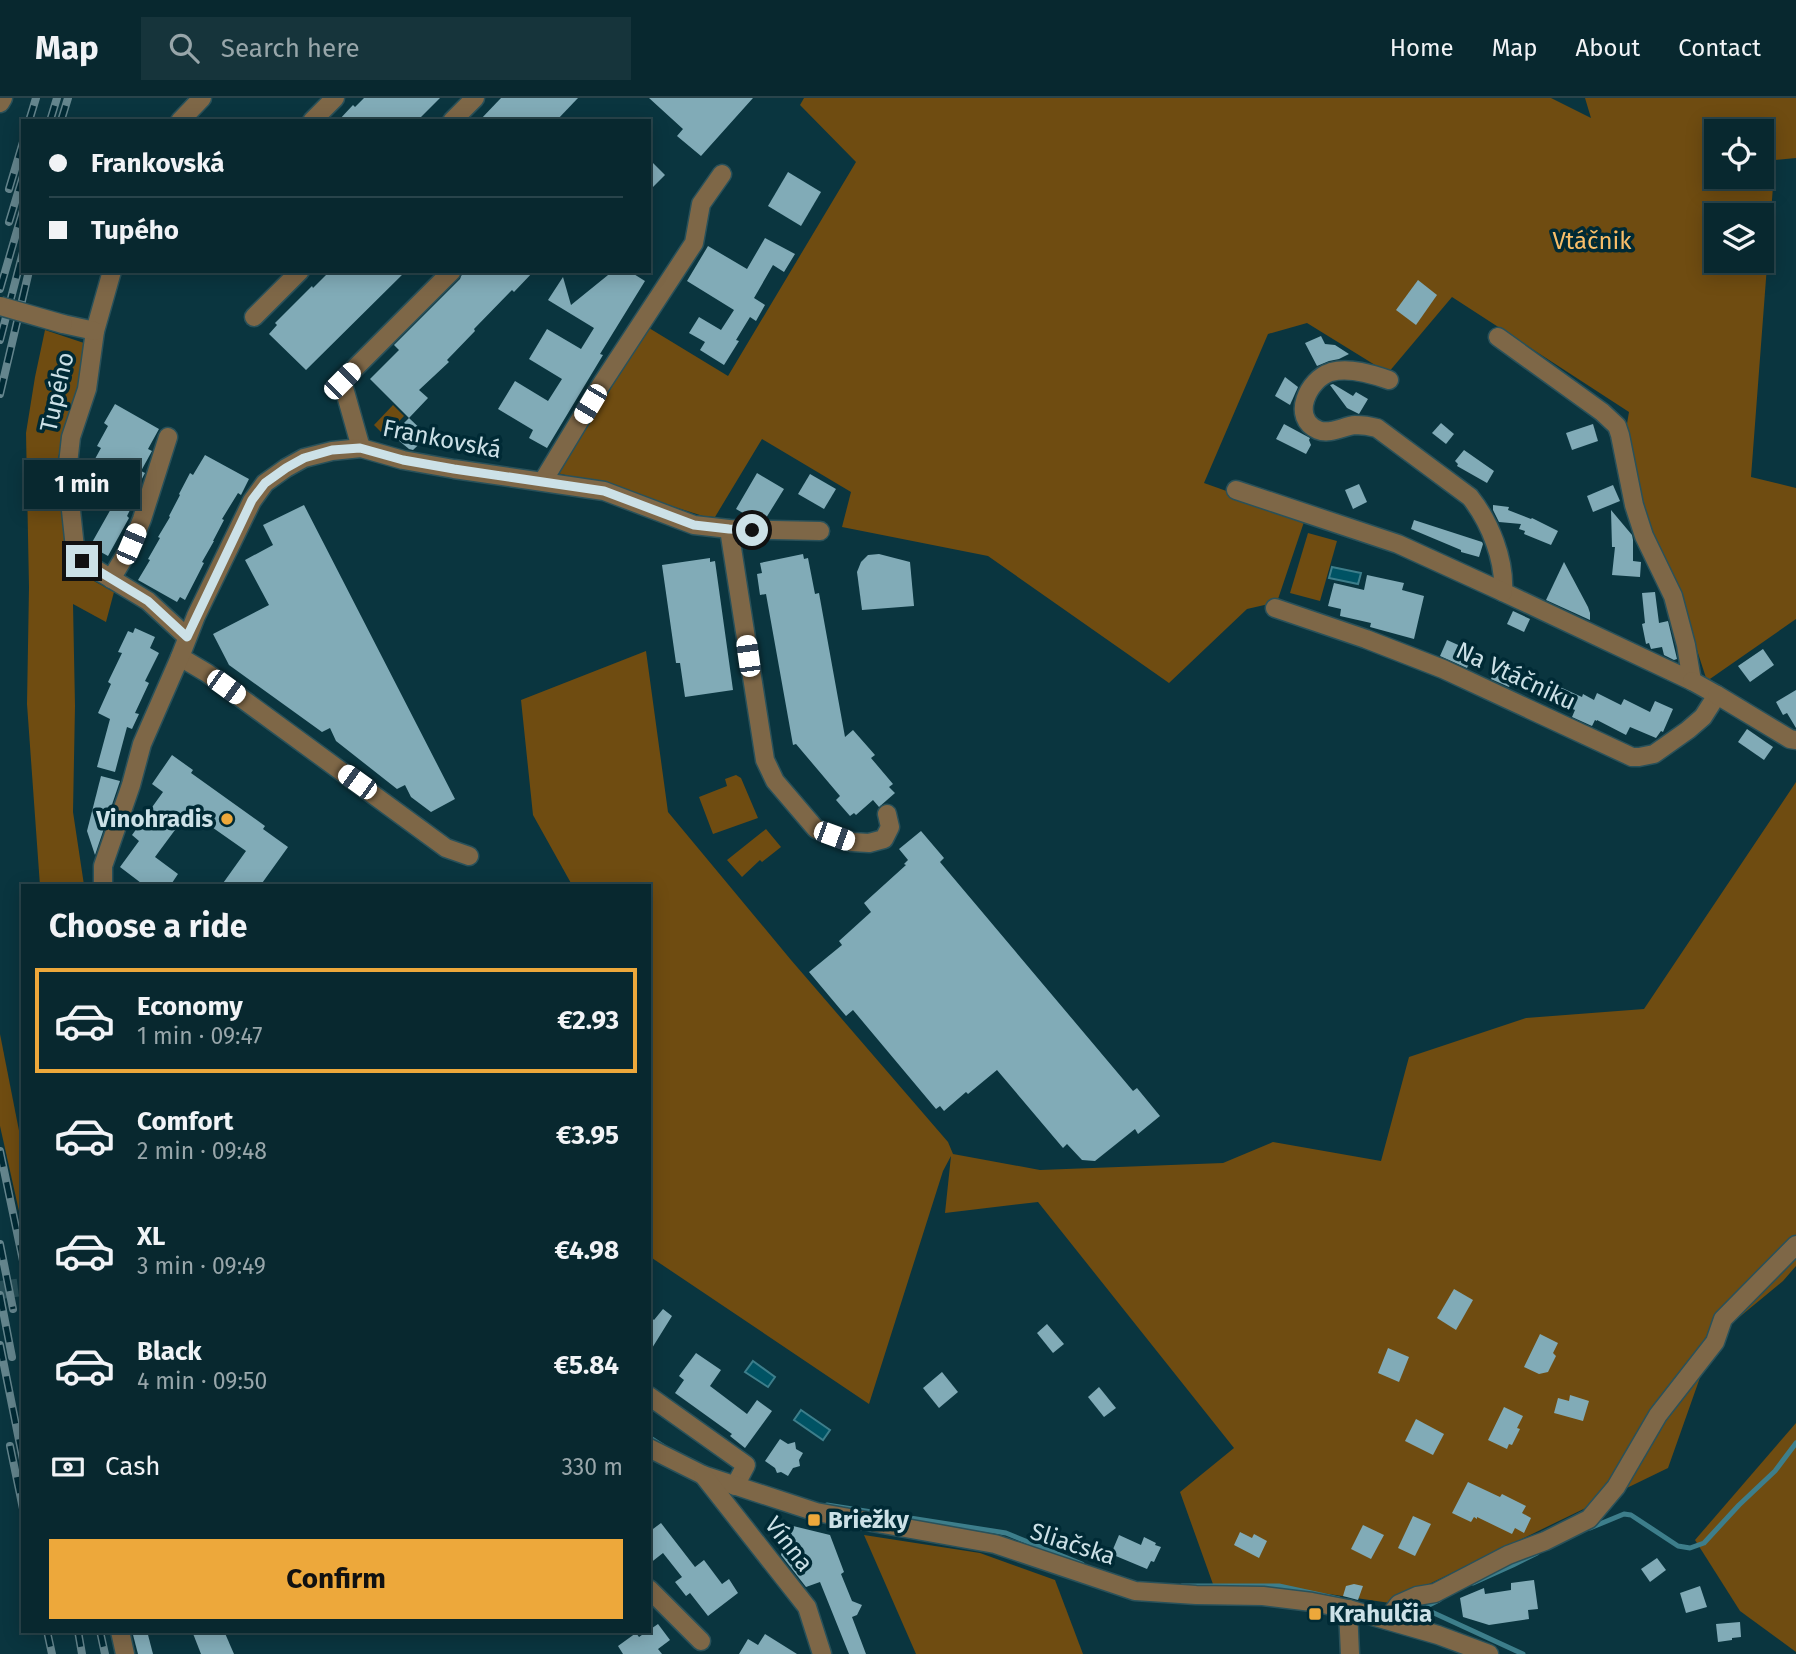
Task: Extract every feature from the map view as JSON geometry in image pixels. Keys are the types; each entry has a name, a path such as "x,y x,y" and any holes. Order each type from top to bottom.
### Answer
{"street":[{"path":"0,103 3,98"},
{"path":"182,119 202,98"},
{"path":"314,119 335,98"},
{"path":"454,119 475,98"},
{"path":"543,481 601,385 694,243 701,204 722,174"},
{"name":"Tupého","path":"111,273 95,331 87,389 71,437 67,473 75,548 82,561 148,601 187,637"},
{"path":"254,317 298,273"},
{"path":"360,448 342,381 450,273"},
{"path":"0,306 95,331"},
{"path":"1499,337 1602,412 1617,426 1633,505 1644,537 1673,596 1692,681"},
{"path":"1389,380 1342,370 1325,374 1316,380 1305,397 1305,415 1317,430 1325,432 1356,425 1377,428 1470,497 1497,548 1503,569 1503,592"},
{"path":"111,579 142,519 168,437"},
{"name":"Frankovská","path":"180,657 252,500 265,483 286,468 304,458 332,450 360,448 403,460 454,469 604,491 694,525 729,529 820,531"},
{"path":"1236,490 1398,544 1692,681 1796,740"},
{"path":"729,529 765,760 775,781 816,829 852,842 869,843 884,839 890,827 887,814"},
{"name":"Na Vtáčniku","path":"1275,608 1443,669 1632,757 1654,754 1688,730 1703,717 1717,695"},
{"path":"103,884 103,866 124,809 142,744 180,657 207,673 446,848 469,856"},
{"path":"1387,1620 1399,1604 1417,1596 1435,1593 1508,1555 1545,1541 1589,1519 1616,1488 1658,1415 1715,1342 1723,1319 1796,1245"},
{"path":"651,1397 746,1465 735,1486"},
{"name":"Sliačska","path":"651,1449 704,1475 816,1512 995,1544 1135,1591 1263,1596 1312,1602 1387,1620 1489,1654"},
{"name":"Vínna","path":"704,1475 807,1606 822,1653"},
{"path":"651,1591 702,1641"},
{"path":"1349,1609 1350,1654"},
{"path":"120,1633 125,1654"}],"green space":[{"name":"Vtáčnik","path":"804,98 1551,98 1591,118 1585,98 1796,98 1796,158 1775,160 1774,173 1774,119 1704,119 1704,189 1773,189 1772,203 1704,203 1704,273 1766,273 1751,477 1796,488 1796,619 1707,681 1685,613 1648,532 1623,447 1629,412 1452,297 1388,373 1307,323 1268,334 1204,483 1305,519 1277,602 1247,609 1169,683 988,556 842,527 851,492 762,439 715,517 703,516 595,482 557,473 649,328 728,376 856,162 800,105"},
{"path":"45,330 84,343 79,386 57,461 70,551 81,574 114,592 106,622 73,604 73,812 84,884 40,884 27,704 29,587 26,433"},
{"path":"393,405 404,416 385,436 374,425"},
{"path":"1308,533 1337,541 1320,601 1290,593"},
{"path":"646,651 668,812 948,1142 953,1154 1040,1170 1223,1163 1273,1142 1381,1161 1409,1057 1526,1018 1644,1009 1796,782 1796,1266 1783,1281 1714,1338 1668,1468 1390,1603 1274,1586 1214,1587 1180,1492 1234,1448 1038,1202 945,1213 951,1156 943,1171 869,1404 651,1257 651,884 571,884 533,815 521,700"},
{"path":"736,775 741,778 758,818 713,834 699,797 727,786 725,779"},
{"path":"766,829 781,847 762,862 760,860 742,877 727,860"},
{"path":"0,1034 21,1141 21,1220 0,1126"},
{"path":"1796,1423 1796,1652 1740,1611 1695,1540"},
{"path":"864,1535 980,1553 1055,1580 1083,1654 916,1654"}],"water":[{"path":"1332,567 1361,573 1358,584 1329,578"},
{"path":"753,1361 775,1377 768,1387 745,1372"},
{"path":"801,1410 830,1430 823,1440 794,1420"}],"building":[{"path":"364,98 440,98 419,119 340,119 353,105 355,107"},
{"path":"501,98 578,98 558,119 481,119"},
{"path":"649,98 753,98 701,156 677,136 683,129"},
{"path":"651,161 665,175 651,189"},
{"path":"788,172 821,192 801,226 768,206"},
{"path":"765,238 795,254 784,272 773,265 754,298 765,305 756,321 750,317 724,365 700,350 705,342 689,333 699,317 721,330 734,310 687,281 708,246 747,269"},
{"path":"328,273 404,273 306,370 269,334 277,325 275,323 312,286 313,288"},
{"path":"462,273 532,273 474,329 447,360 449,362 419,390 428,398 409,418 370,379 399,350 394,345 460,279"},
{"path":"611,273 632,273 645,281 547,448 529,438 533,430 498,409 515,381 548,401 562,379 529,359 547,329 581,349 594,328 548,300 563,277 571,305"},
{"path":"1418,280 1437,295 1416,325 1396,310"},
{"path":"1321,336 1325,344 1335,345 1349,354 1317,366 1305,343"},
{"path":"1285,377 1298,387 1290,405 1275,396"},
{"path":"1333,384 1353,396 1356,392 1368,399 1359,414 1347,408 1330,385"},
{"path":"115,404 159,429 148,449 152,451 141,471 145,473 134,494 137,496 127,516 129,518 108,556 90,546 112,507 83,491 94,471 90,468 101,448 97,446 108,426 104,423"},
{"path":"409,418 428,436 413,450 392,435"},
{"path":"1441,423 1454,434 1446,444 1432,433"},
{"path":"1284,424 1310,438 1311,445 1306,454 1276,439"},
{"path":"1593,424 1598,441 1572,450 1566,433"},
{"path":"1464,450 1494,471 1487,483 1457,466 1455,461"},
{"path":"205,455 249,479 241,495 238,493 222,519 224,520 185,600 180,597 177,602 138,580 190,473 193,475"},
{"path":"757,473 784,489 766,518 753,512 750,517 736,509"},
{"path":"810,474 836,489 824,509 798,494"},
{"path":"1359,484 1367,502 1353,509 1345,490"},
{"path":"1613,485 1620,501 1593,512 1587,496"},
{"path":"304,505 455,799 431,812 411,797 405,785 397,789 336,741 330,728 322,732 229,665 213,634 269,605 245,560 273,545 263,525"},
{"path":"1493,505 1509,507 1508,510 1558,531 1551,545 1524,534 1525,531 1519,529 1521,524 1499,522"},
{"path":"1611,510 1632,535 1633,561 1641,562 1640,577 1612,575 1615,547 1612,547"},
{"path":"1414,520 1482,542 1479,557 1461,552 1411,529"},
{"path":"803,554 804,559 808,558 815,594 819,593 845,737 853,730 875,755 871,758 893,784 889,787 895,793 879,807 873,800 856,815 854,813 850,816 836,800 840,796 796,744 793,745 766,594 760,595 757,574 762,573 760,563"},
{"path":"879,554 910,562 914,606 862,610 857,572 868,555"},
{"path":"710,558 710,562 715,561 733,690 685,697 680,663 676,663 662,565"},
{"path":"1564,562 1588,607 1590,620 1546,600"},
{"path":"1367,575 1404,583 1402,590 1424,596 1414,639 1370,627 1371,623 1340,616 1341,609 1328,606 1334,583 1364,590"},
{"path":"1655,592 1659,623 1668,621 1677,659 1674,660 1664,655 1662,647 1651,649 1649,643 1646,644 1642,624 1645,623 1642,593"},
{"path":"1513,611 1530,619 1524,632 1507,624"},
{"path":"135,628 155,637 150,648 159,653 145,681 149,683 135,713 139,714 132,729 127,727 115,772 97,767 110,719 98,713 111,684 108,682 122,653 118,652 128,631 133,633"},
{"path":"1447,640 1474,652 1467,668 1440,656"},
{"path":"1763,649 1774,665 1750,682 1738,666"},
{"path":"1499,662 1517,670 1509,687 1491,679"},
{"path":"1549,682 1594,700 1597,693 1621,705 1624,699 1650,712 1655,701 1673,709 1663,732 1656,738 1630,727 1626,735 1597,720 1592,726 1572,717 1575,710 1544,694"},
{"path":"1796,690 1796,728 1787,713 1783,715 1776,702"},
{"path":"1747,729 1773,747 1764,760 1738,742"},
{"name":"Vinohradis","path":"172,755 193,770 191,773 265,826 263,829 288,847 261,884 222,884 246,851 189,811 155,857 178,874 171,884 142,884 120,867 139,841 132,835 163,792 152,784"},
{"path":"101,776 120,781 95,855 87,831"},
{"path":"921,831 944,858 940,862 1133,1091 1137,1088 1160,1116 1138,1134 1135,1129 1095,1161 1082,1160 1067,1144 1063,1148 997,1070 944,1111 940,1106 936,1109 853,1010 846,1016 809,972 842,945 839,941 871,912 864,903 906,865 904,864 908,860 899,849"},
{"path":"1454,1289 1473,1300 1456,1330 1437,1318"},
{"path":"663,1309 672,1316 651,1350 651,1318 654,1320"},
{"path":"1047,1324 1064,1344 1053,1353 1037,1333"},
{"path":"1540,1334 1558,1343 1553,1353 1556,1356 1548,1372 1539,1374 1524,1367"},
{"path":"1388,1348 1409,1357 1399,1382 1378,1373"},
{"path":"696,1353 721,1370 710,1386 747,1414 757,1400 772,1411 745,1448 730,1436 732,1434 675,1393 684,1380 679,1376"},
{"path":"942,1372 958,1392 939,1408 923,1388"},
{"path":"1099,1387 1116,1408 1104,1417 1088,1397"},
{"path":"1570,1395 1589,1401 1583,1421 1554,1413 1558,1398 1569,1401"},
{"path":"1504,1407 1523,1416 1517,1428 1520,1429 1507,1449 1488,1440"},
{"path":"1416,1419 1444,1434 1433,1455 1405,1441"},
{"path":"780,1439 788,1444 795,1442 796,1449 803,1453 799,1460 800,1466 793,1468 788,1476 777,1473 775,1468 765,1461"},
{"path":"1468,1482 1526,1506 1522,1513 1531,1518 1524,1533 1515,1528 1512,1534 1477,1517 1471,1522 1452,1513"},
{"path":"1413,1516 1431,1524 1415,1556 1398,1548"},
{"path":"661,1523 695,1567 704,1560 722,1584 729,1579 738,1593 708,1616 690,1593 686,1596 675,1582 682,1577 663,1553 651,1562 651,1530"},
{"path":"789,1525 830,1535 852,1601 862,1605 857,1615 852,1617 866,1654 849,1654 820,1582 806,1587 781,1555"},
{"path":"1363,1525 1384,1535 1371,1559 1351,1549"},
{"path":"1240,1532 1252,1538 1254,1534 1267,1541 1259,1558 1234,1545"},
{"path":"1119,1535 1141,1545 1144,1537 1156,1543 1155,1545 1161,1547 1154,1562 1151,1561 1147,1569 1111,1554"},
{"path":"1657,1558 1666,1570 1650,1582 1641,1569"},
{"path":"1534,1580 1538,1609 1528,1610 1529,1619 1489,1625 1463,1617 1460,1598 1484,1588 1485,1594 1511,1590 1511,1583"},
{"path":"1346,1586 1363,1586 1358,1600 1343,1596"},
{"path":"1700,1586 1707,1607 1686,1613 1680,1593"},
{"path":"1740,1622 1741,1637 1718,1642 1716,1624"},
{"path":"658,1624 670,1640 658,1649 662,1654 623,1654 618,1646 636,1633 639,1637 651,1633 651,1629"},
{"path":"133,1633 148,1633 153,1654 138,1654"},
{"path":"193,1633 225,1633 234,1654 201,1654"},
{"path":"765,1634 797,1654 739,1654 748,1639 758,1645"}],"waterway":[{"path":"651,1438 663,1446"},
{"path":"1590,1528 1624,1514 1631,1515 1678,1546 1690,1548 1704,1543 1775,1471 1796,1443"},
{"path":"827,1505 1006,1533 1082,1564"},
{"path":"1473,1583 1537,1553"},
{"path":"1182,1586 1279,1586 1339,1599"},
{"path":"1423,1608 1439,1600"},
{"path":"1423,1608 1523,1654"}],"tunnel":[{"path":"0,1290 21,1287"}],"railway":[{"path":"30,119 36,98"},
{"path":"51,119 57,98"},
{"path":"62,119 68,98"},
{"path":"9,189 21,149"},
{"path":"9,222 21,183"},
{"path":"0,289 21,217"},
{"path":"0,340 21,260"},
{"path":"0,394 29,273"},
{"path":"0,1151 21,1251"},
{"path":"0,1244 13,1309"},
{"path":"0,1295 12,1357"},
{"path":"0,1345 21,1450"},
{"path":"10,1446 21,1499"},
{"path":"47,1633 52,1654"},
{"path":"78,1633 82,1654"},
{"path":"100,1633 105,1654"}],"place":[{"name":"Vinohradis","path":"227,819"},
{"name":"Briežky","path":"814,1520"},
{"name":"Krahulčia","path":"1315,1614"}],"route":[{"path":"82,561 148,601 187,637 252,500 265,483 304,458 332,450 360,448 403,460 454,469 604,491 694,525 752,530"}]}
